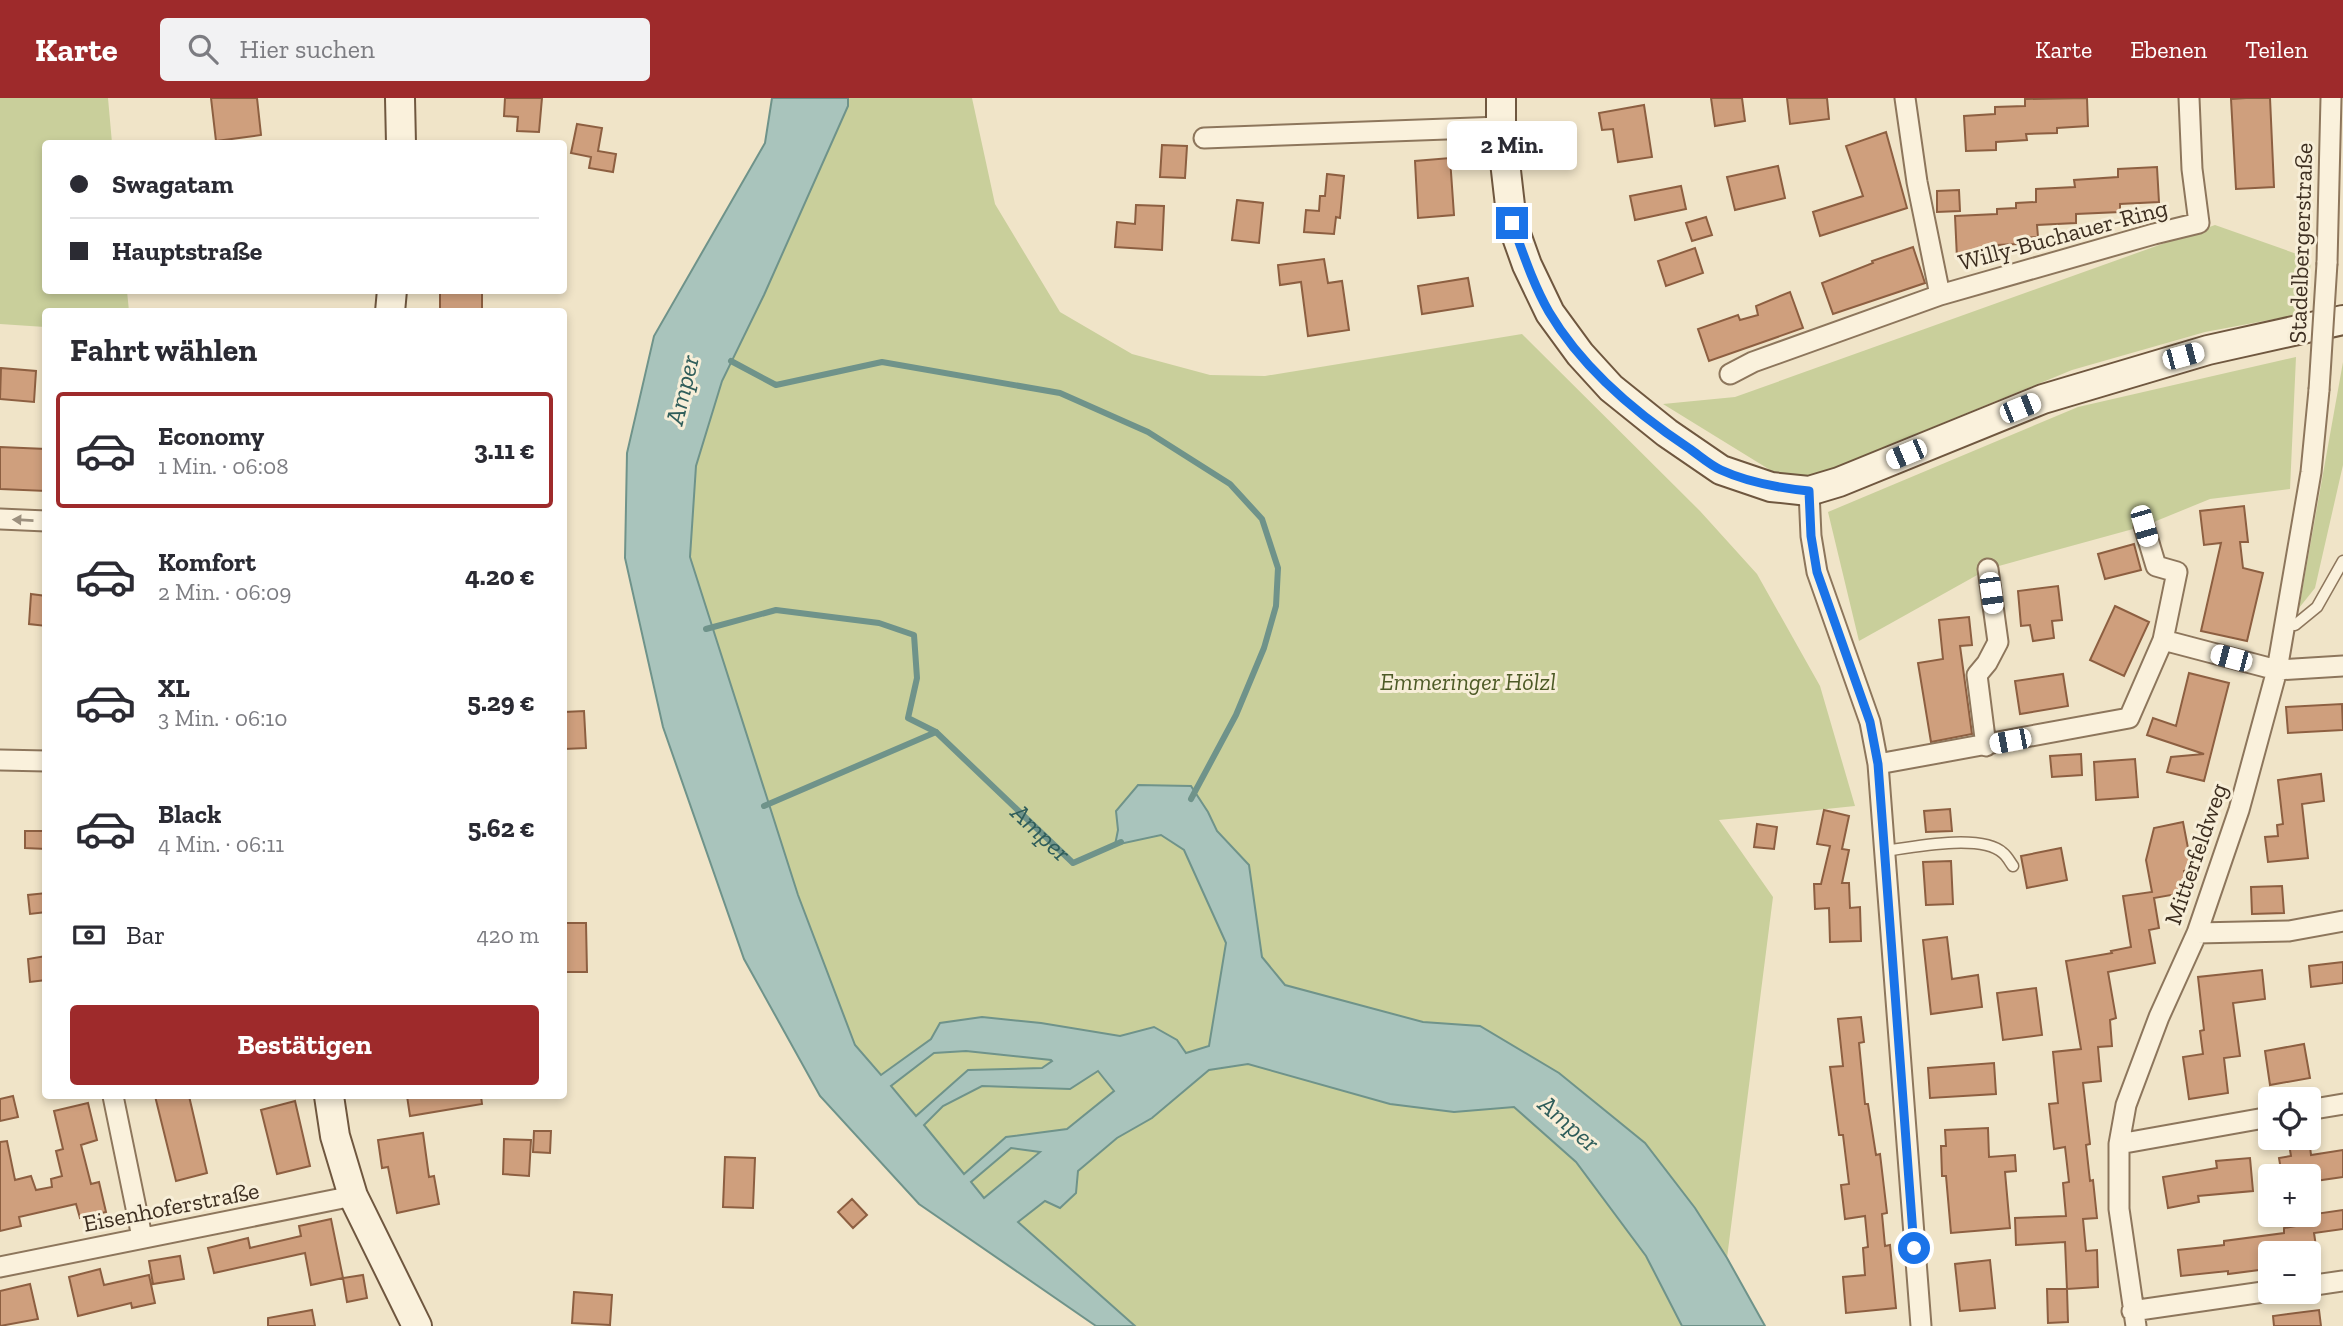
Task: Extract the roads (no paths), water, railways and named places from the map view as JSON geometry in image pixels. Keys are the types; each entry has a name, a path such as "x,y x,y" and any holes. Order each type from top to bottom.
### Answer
{"street":[{"path":"400,98 401,140"},
{"path":"1501,98 1501,127 1512,223 1550,313 1580,354 1620,396 1667,433 1721,470 1771,486 1809,491 1839,482 2043,398 2208,350 2343,320"},
{"name":"Willy-Buchauer-Ring","path":"1905,98 1917,182 1940,295"},
{"name":"Willy-Buchauer-Ring","path":"1730,374 1753,362 1940,295 2199,223 2192,169 2189,98"},
{"name":"Stadelbergerstraße","path":"2319,390 2327,263 2330,98"},
{"path":"1204,138 1501,127"},
{"name":"Mitterfeldweg","path":"2134,1318 2119,1209 2119,1144 2126,1105 2159,1017 2197,933 2239,810 2277,670 2312,472 2319,390"},
{"path":"1809,491 1811,536 1817,572 1870,722 1878,764 1921,1326"},
{"path":"0,519 42,521"},
{"path":"1878,764 2129,718 2163,640 2177,572 2156,566 2144,526"},
{"path":"1986,746 1977,675 1998,642 1988,569"},
{"path":"2163,640 2277,670 2343,666"},
{"path":"0,760 42,761"},
{"path":"2197,933 2289,931 2343,921"},
{"path":"114,1099 142,1237"},
{"path":"329,1099 335,1136 353,1196 417,1326"},
{"path":"2321,1108 2343,1104"},
{"path":"2119,1144 2258,1119"},
{"name":"Eisenhoferstraße","path":"0,1267 353,1196"},
{"path":"2321,1284 2343,1281"},
{"path":"2134,1318 2258,1293"}],"lane":[{"path":"2285,623 2295,625 2317,607 2343,561"},
{"path":"1885,851 1952,842 1982,844 2002,851 2013,866"}],"water":[{"path":"772,98 848,98 848,106 764,295 722,381 696,466 690,557 798,895 855,1045 881,1075 931,1039 940,1023 982,1017 1041,1023 1120,1036 1154,1027 1177,1040 1186,1053 1209,1046 1226,943 1184,850 1161,835 1115,845 1118,830 1116,811 1138,785 1191,786 1217,831 1249,865 1262,957 1285,985 1423,1022 1480,1026 1559,1073 1645,1143 1695,1208 1765,1326 1682,1326 1646,1256 1576,1162 1514,1107 1454,1112 1390,1104 1248,1064 1209,1070 1152,1118 1117,1138 1078,1171 1076,1193 1060,1208 1045,1201 1018,1222 1135,1326 1096,1326 919,1204 820,1096 744,959 663,727 625,558 627,453 654,336 765,143","holes":["966,1051 1051,1060 1052,1061 1042,1068 968,1070 916,1116 891,1086 934,1053","1098,1071 1114,1091 1067,1129 1006,1137 964,1174 924,1125 943,1106 982,1086 1070,1089","1011,1148 1040,1152 984,1198 971,1182"]}],"waterway":[{"path":"731,361 776,385 882,362 1060,393 1148,432 1230,484 1262,519 1278,568 1276,606 1264,648 1236,715 1191,799"},
{"path":"706,629 776,610 879,623 914,635 917,678 908,718 936,732 1073,863 1121,842"},
{"name":"Amper","path":"764,806 936,732"}],"park label":[{"name":"Emmeringer Hölzl","path":"1468,682"}]}
